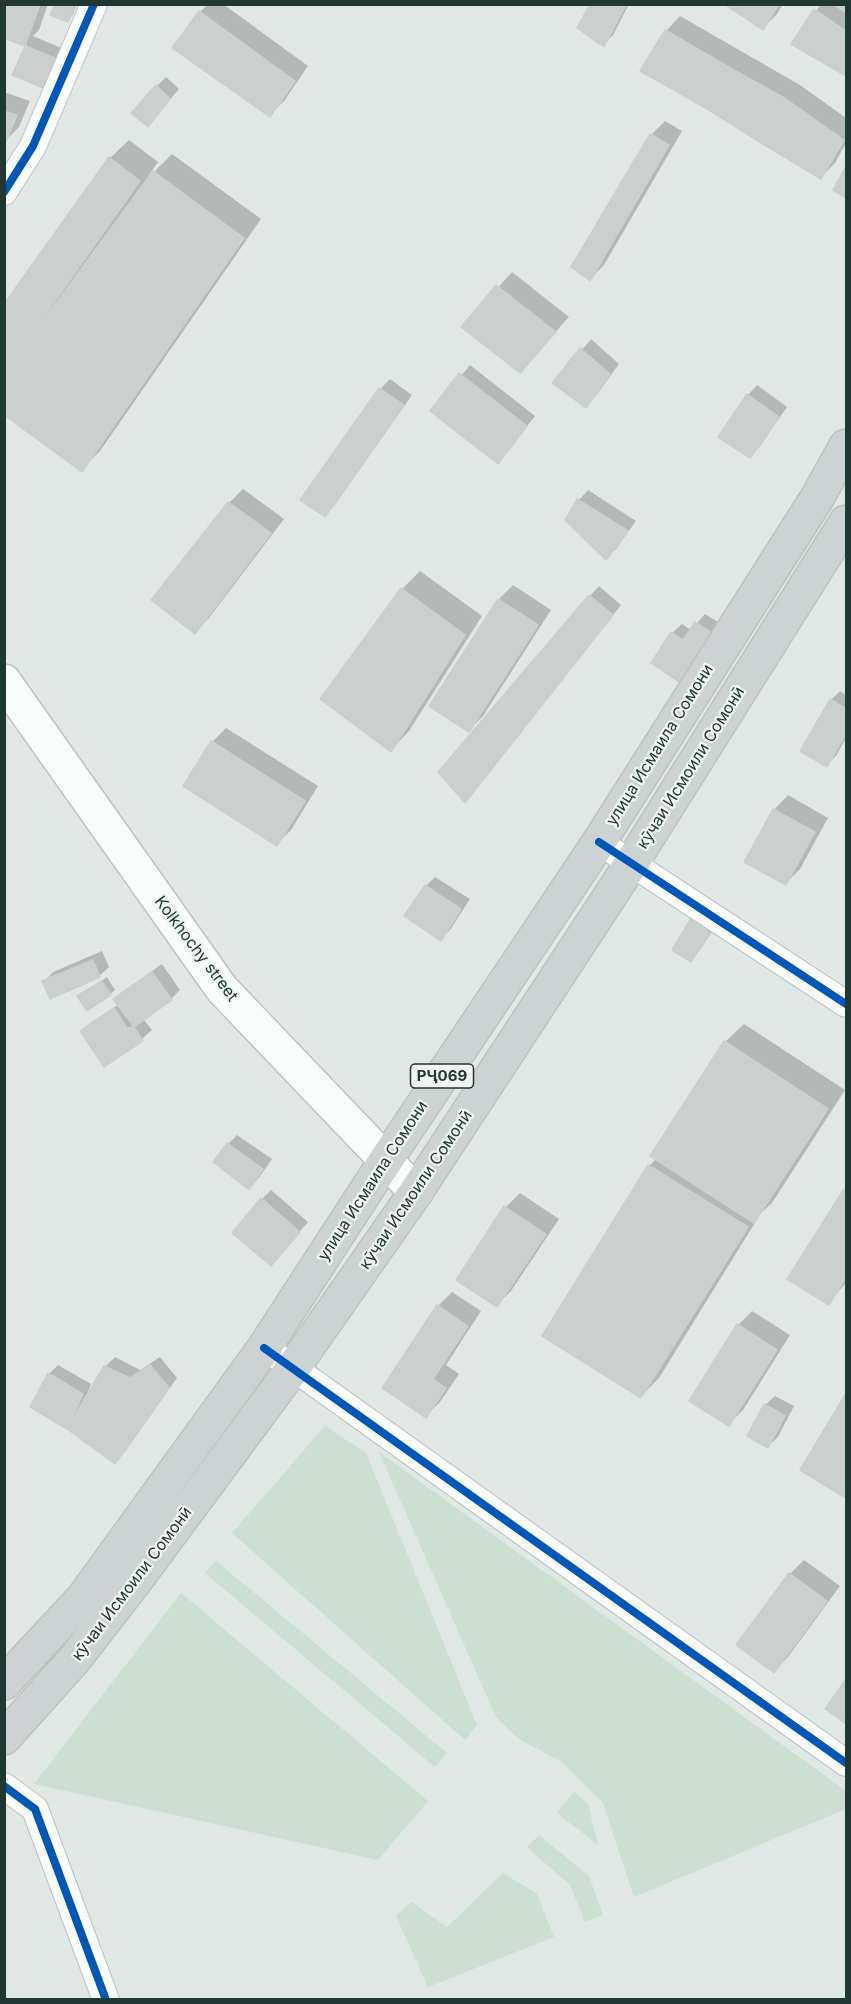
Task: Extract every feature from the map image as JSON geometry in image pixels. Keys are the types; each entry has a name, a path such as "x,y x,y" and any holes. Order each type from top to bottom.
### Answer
{"main road":[{"name":"улица Исмаила Сомони","path":"4,1683 83,1598 264,1348 386,1160 599,842 817,498 846,446"},
{"name":"кӯчаи Исмоили Сомонӣ","path":"4,1738 74,1660 133,1584 293,1368 417,1192 631,864 846,520"},
{"name":"Kolkhochy street","path":"4,681 222,989 417,1192"}],"street":[{"path":"4,192 33,146 93,4"},
{"path":"817,498 846,520"},
{"path":"599,842 843,995"},
{"path":"264,1348 846,1763"},
{"path":"4,1786 35,1809 106,2000"}],"green space":[{"path":"325,1426 366,1453 477,1725 465,1740 232,1533"},
{"path":"379,1452 846,1791 846,1809 634,1897 603,1803 562,1762 519,1739 496,1717"},
{"path":"216,1561 447,1753 435,1767 205,1573"},
{"path":"181,1593 428,1801 378,1860 34,1784"},
{"path":"574,1792 588,1804 598,1845 557,1813"},
{"path":"539,1835 589,1876 603,1915 585,1922 570,1885 527,1847"},
{"path":"503,1873 537,1894 554,1937 428,1987 396,1916 411,1902 447,1927"}],"building":[{"path":"4,4 40,4 25,46 4,38"},
{"path":"55,4 75,4 68,22 50,15"},
{"path":"590,4 626,5 604,47 577,28"},
{"path":"724,4 779,4 763,30"},
{"path":"833,4 846,4 846,13"},
{"path":"814,9 846,31 846,76 791,44"},
{"path":"199,11 295,81 270,117 172,48"},
{"path":"665,30 727,66 704,107 640,71"},
{"path":"25,46 57,59 46,89 12,75"},
{"path":"727,66 786,99 763,144 704,107"},
{"path":"156,85 170,99 148,127 131,113"},
{"path":"786,99 844,140 821,179 763,144"},
{"path":"4,111 17,115 6,142 4,142"},
{"path":"650,134 669,145 590,281 571,267"},
{"path":"109,157 140,181 4,373 4,304"},
{"path":"846,166 846,198 833,190"},
{"path":"153,171 244,238 82,472 4,415 4,374"},
{"path":"496,285 556,332 520,373 461,327"},
{"path":"580,348 610,374 586,408 552,383"},
{"path":"459,373 527,426 498,464 430,411"},
{"path":"379,388 404,405 325,517 300,500"},
{"path":"747,394 779,417 750,458 718,437"},
{"path":"577,499 628,531 606,560 565,520"},
{"path":"228,502 271,533 195,634 151,600"},
{"path":"401,588 465,635 391,752 320,699"},
{"path":"589,595 613,615 465,803 438,772"},
{"path":"498,599 538,625 469,732 429,706"},
{"path":"695,622 718,637 685,686 651,663 671,632 683,640"},
{"path":"830,699 846,709 846,734 827,767 800,751"},
{"path":"211,741 305,801 277,846 183,786"},
{"path":"773,809 815,832 786,885 744,862"},
{"path":"425,885 461,909 441,941 404,916"},
{"path":"691,918 711,930 691,962 672,950"},
{"path":"93,960 100,977 50,999 42,981"},
{"path":"152,972 172,1000 134,1027 113,999"},
{"path":"102,981 111,995 87,1011 77,996"},
{"path":"114,1008 127,1028 134,1027 143,1041 104,1067 80,1031"},
{"path":"724,1041 828,1109 754,1223 650,1156"},
{"path":"227,1143 263,1169 249,1190 213,1162"},
{"path":"648,1165 748,1227 641,1398 542,1336"},
{"path":"844,1189 846,1190 846,1277 829,1305 787,1279"},
{"path":"261,1198 300,1232 271,1266 232,1233"},
{"path":"504,1206 546,1234 497,1307 456,1280"},
{"path":"437,1305 468,1326 433,1379 446,1388 426,1418 382,1388"},
{"path":"737,1324 777,1350 729,1426 689,1401"},
{"path":"150,1365 169,1388 115,1464 67,1429 104,1366 130,1378"},
{"path":"48,1373 83,1394 67,1429 30,1407"},
{"path":"846,1393 846,1493 844,1497 800,1470"},
{"path":"764,1404 785,1416 768,1448 747,1436"},
{"path":"789,1573 827,1601 774,1673 736,1645"},
{"path":"846,1679 846,1724 825,1709"}],"cycle path":[{"path":"4,192 33,146 94,4"},
{"path":"599,842 846,1004"},
{"path":"264,1348 846,1763"},
{"path":"4,1786 35,1809 106,2000"}]}
